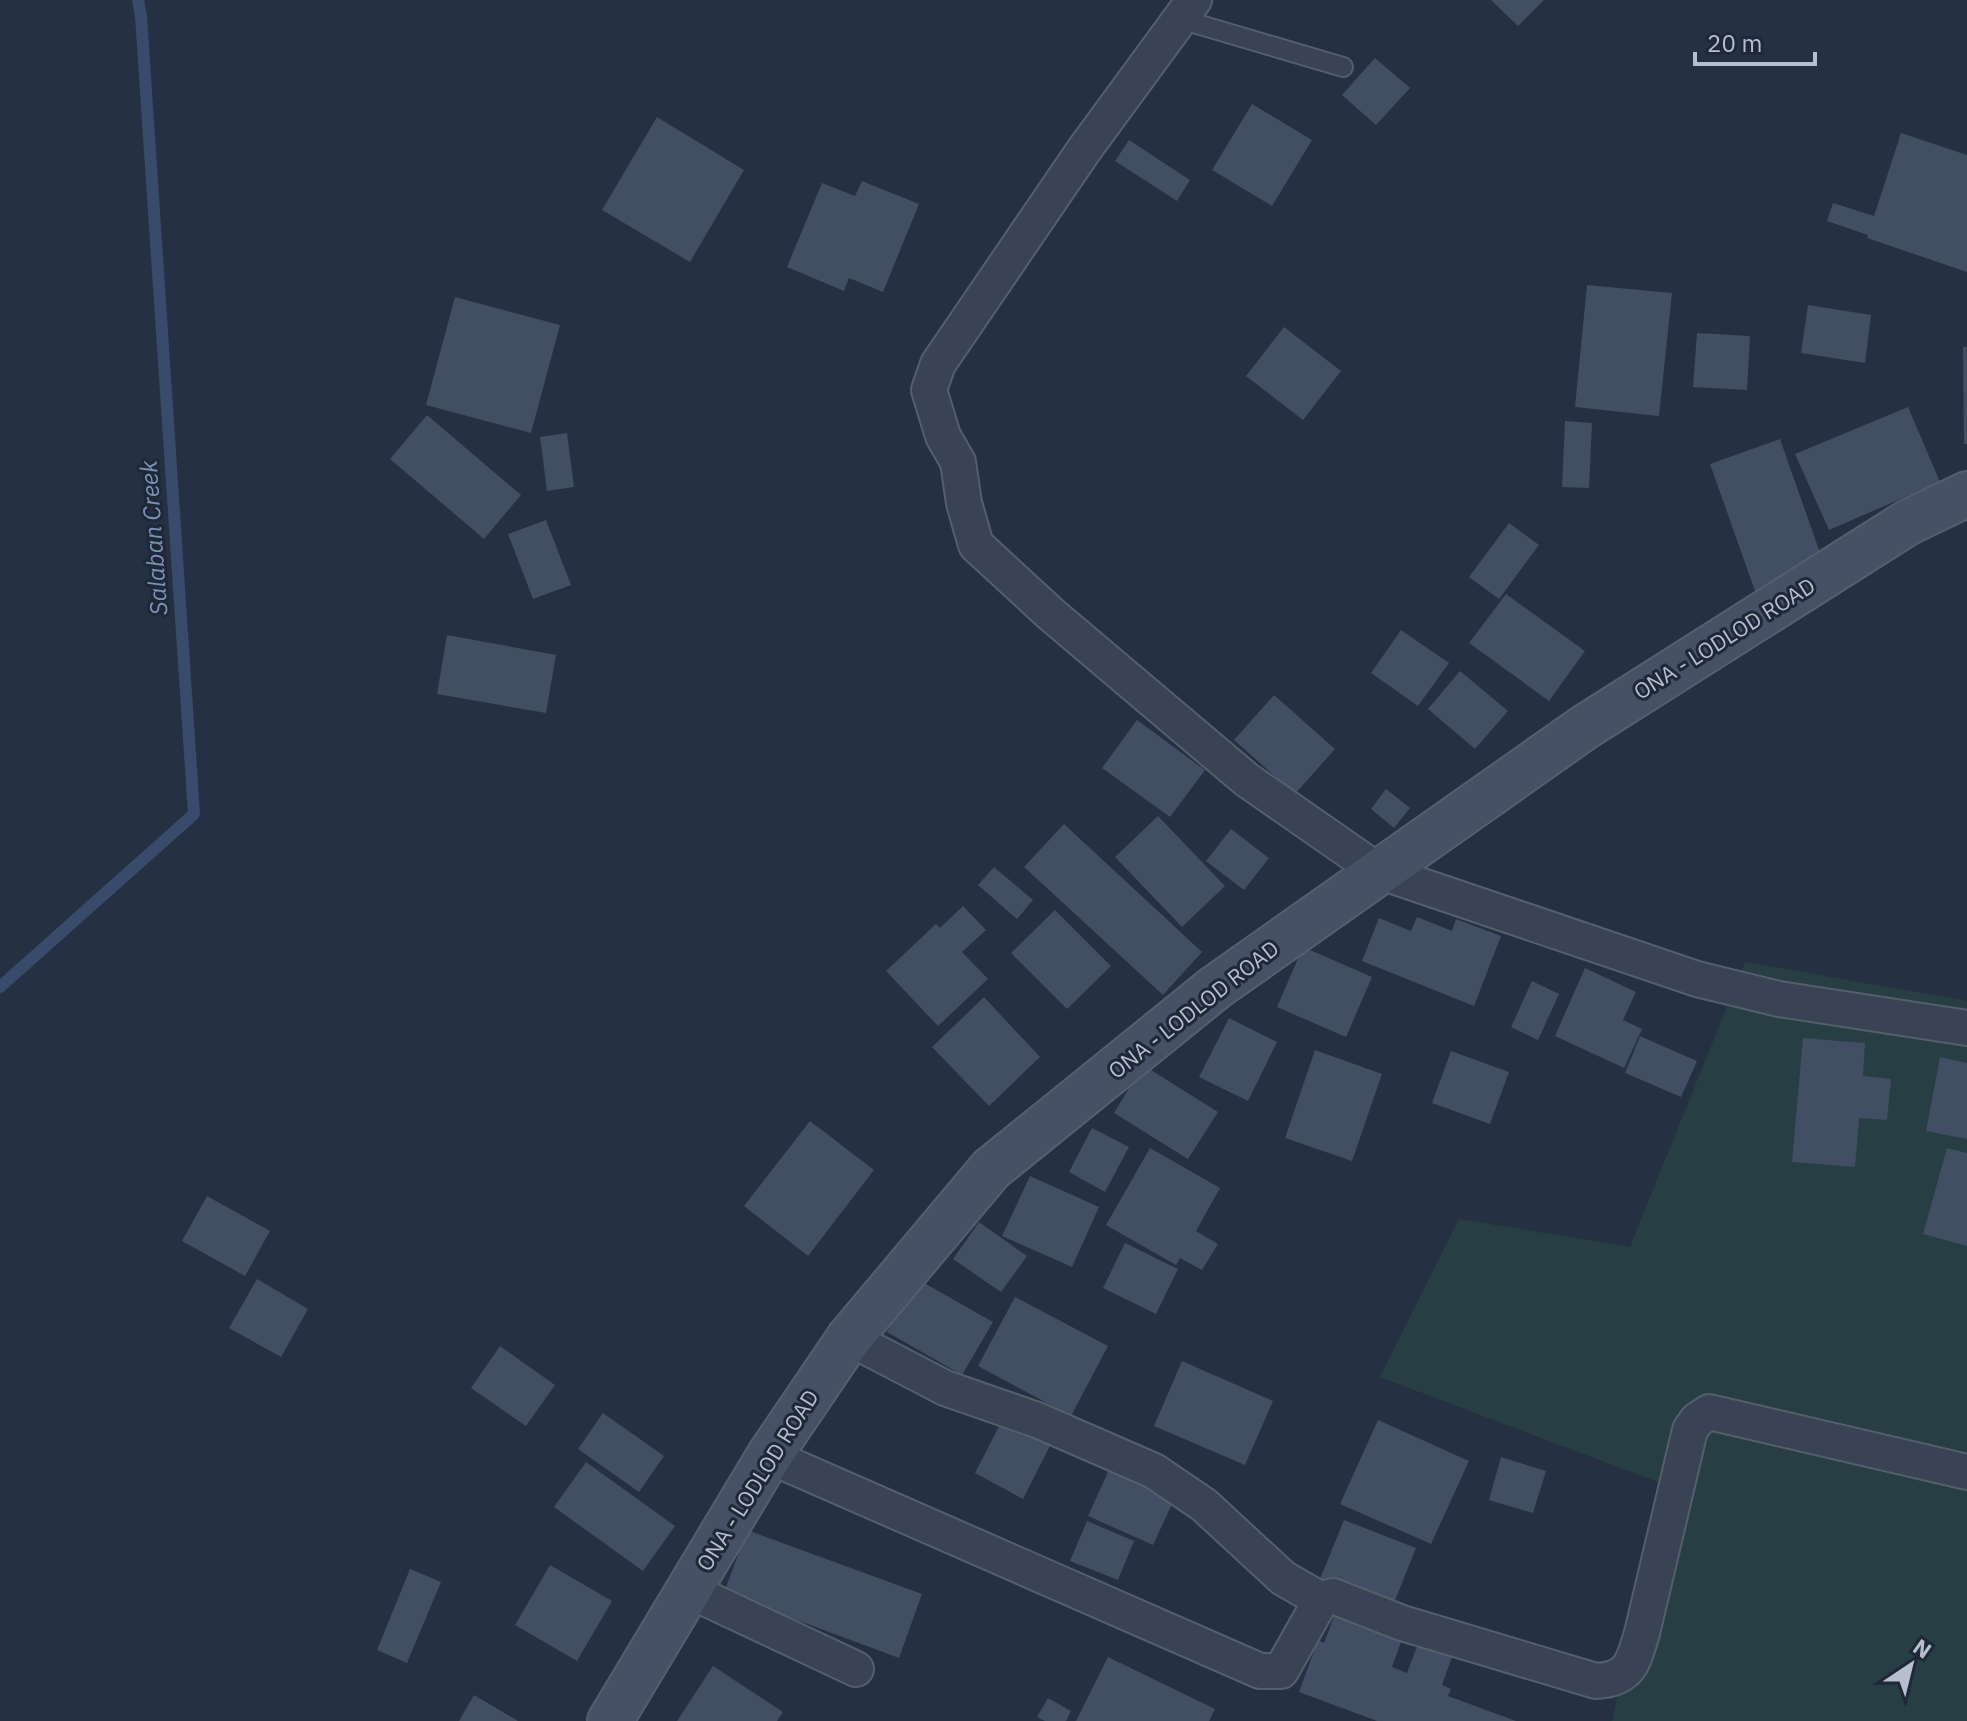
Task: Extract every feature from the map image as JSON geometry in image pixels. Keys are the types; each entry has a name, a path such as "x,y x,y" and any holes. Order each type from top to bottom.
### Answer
{"main road":[{"name":"ONA - LODLOD ROAD","path":"610,1721 769,1456 849,1338 991,1169 1216,987 1585,727 1907,523 1967,494"}],"street":[{"path":"1187,10 1084,150 938,364 929,384 943,436 958,462 964,503 976,545 1052,615 1247,780 1378,871 1697,979 1779,999 1967,1028"},
{"path":"849,1338 945,1388 1037,1420 1154,1471 1204,1505 1283,1578 1321,1600"},
{"path":"769,1456 1260,1671 1281,1671 1321,1600 1333,1596 1402,1623 1596,1681 1608,1681 1632,1666 1690,1430 1697,1420 1709,1412 1967,1472"},
{"path":"688,1590 856,1669"}],"lane":[{"path":"1187,10 1343,67"}],"green space":[{"path":"1745,962 1967,1001 1967,1721 1612,1721 1663,1484 1380,1377 1459,1219 1630,1247"}],"building":[{"path":"1491,0 1544,0 1518,26"},
{"path":"1375,58 1410,88 1376,125 1342,95"},
{"path":"1252,104 1312,140 1272,206 1212,170"},
{"path":"657,117 744,170 690,262 602,210"},
{"path":"1901,133 1967,155 1967,272 1827,221 1833,203 1874,216"},
{"path":"1129,140 1190,180 1177,201 1115,161"},
{"path":"862,181 919,204 883,292 849,278 844,291 787,267 822,183 855,196"},
{"path":"1587,285 1672,293 1659,416 1575,407"},
{"path":"455,297 560,325 531,433 426,405"},
{"path":"1808,305 1871,315 1865,363 1801,353"},
{"path":"1284,327 1341,371 1303,420 1246,376"},
{"path":"1697,333 1750,336 1747,390 1693,387"},
{"path":"1963,347 1967,347 1967,444 1964,444"},
{"path":"1908,407 1940,482 1829,530 1795,454"},
{"path":"427,415 521,495 484,539 390,459"},
{"path":"1565,421 1592,423 1589,488 1562,487"},
{"path":"567,433 574,487 547,491 540,437"},
{"path":"1780,439 1825,567 1755,591 1710,464"},
{"path":"546,520 571,585 533,599 508,534"},
{"path":"1509,523 1539,545 1499,599 1469,577"},
{"path":"1506,594 1585,651 1549,701 1469,643"},
{"path":"1401,630 1449,663 1418,706 1371,673"},
{"path":"447,635 556,655 546,713 437,694"},
{"path":"1460,671 1508,711 1475,749 1428,709"},
{"path":"1274,695 1335,749 1295,794 1234,740"},
{"path":"1137,720 1205,770 1170,817 1102,768"},
{"path":"1386,789 1410,808 1394,828 1371,809"},
{"path":"1158,816 1225,886 1182,927 1115,857"},
{"path":"1064,824 1202,952 1163,995 1024,867"},
{"path":"1231,829 1269,858 1244,890 1206,861"},
{"path":"994,867 1033,900 1017,919 978,885"},
{"path":"963,906 986,930 962,952 988,979 938,1026 886,971 936,924 940,928"},
{"path":"1055,910 1111,966 1067,1009 1011,953"},
{"path":"1417,917 1452,931 1456,919 1501,936 1474,1006 1362,961 1379,918 1411,931"},
{"path":"1303,947 1372,977 1346,1037 1277,1007"},
{"path":"1585,968 1636,992 1623,1020 1642,1029 1624,1068 1555,1036"},
{"path":"1532,981 1559,994 1538,1040 1511,1027"},
{"path":"984,997 1040,1057 989,1106 932,1047"},
{"path":"1229,1018 1277,1042 1248,1101 1199,1077"},
{"path":"1640,1036 1697,1061 1681,1097 1625,1073"},
{"path":"1803,1038 1865,1043 1863,1076 1891,1079 1887,1120 1859,1118 1855,1167 1792,1162"},
{"path":"1315,1050 1382,1074 1352,1161 1285,1138"},
{"path":"1451,1051 1509,1072 1490,1124 1432,1103"},
{"path":"1940,1057 1967,1063 1967,1139 1926,1131"},
{"path":"1143,1065 1218,1112 1188,1159 1114,1113"},
{"path":"810,1121 874,1170 808,1256 744,1206"},
{"path":"1092,1128 1129,1147 1105,1192 1069,1172"},
{"path":"1150,1148 1220,1188 1196,1231 1218,1244 1202,1270 1180,1258 1176,1265 1106,1225"},
{"path":"1947,1148 1967,1153 1967,1246 1923,1234"},
{"path":"1030,1176 1099,1207 1072,1267 1002,1236"},
{"path":"207,1196 270,1231 245,1276 182,1241"},
{"path":"979,1222 1027,1256 1001,1292 953,1259"},
{"path":"1125,1243 1178,1269 1156,1314 1103,1288"},
{"path":"257,1279 308,1309 281,1357 229,1328"},
{"path":"917,1279 993,1322 962,1375 887,1332"},
{"path":"1015,1297 1108,1346 1071,1416 978,1366"},
{"path":"500,1346 555,1385 526,1426 471,1388"},
{"path":"1182,1361 1273,1401 1245,1465 1154,1426"},
{"path":"603,1413 664,1456 639,1492 578,1449"},
{"path":"1006,1413 1054,1438 1023,1499 975,1473"},
{"path":"1378,1420 1469,1461 1431,1544 1340,1504"},
{"path":"1501,1457 1546,1471 1533,1513 1489,1500"},
{"path":"1114,1459 1179,1489 1153,1545 1088,1516"},
{"path":"586,1462 675,1526 643,1571 554,1507"},
{"path":"1344,1520 1416,1548 1392,1608 1320,1579"},
{"path":"1087,1521 1134,1541 1118,1580 1070,1561"},
{"path":"747,1530 922,1594 899,1658 724,1593"},
{"path":"550,1565 612,1601 577,1661 515,1625"},
{"path":"410,1569 441,1582 407,1663 377,1650"},
{"path":"1338,1606 1405,1631 1392,1667 1407,1673 1419,1641 1453,1654 1442,1685 1451,1689 1448,1696 1516,1721 1377,1721 1299,1692 1318,1640 1324,1643"},
{"path":"1108,1657 1215,1709 1209,1721 1076,1721"},
{"path":"713,1666 783,1712 777,1721 677,1721"},
{"path":"474,1695 518,1721 459,1721"},
{"path":"1048,1698 1071,1711 1066,1721 1045,1721 1037,1717"}],"waterway":[{"name":"Salaban Creek","path":"0,987 194,814 138,0"}]}
